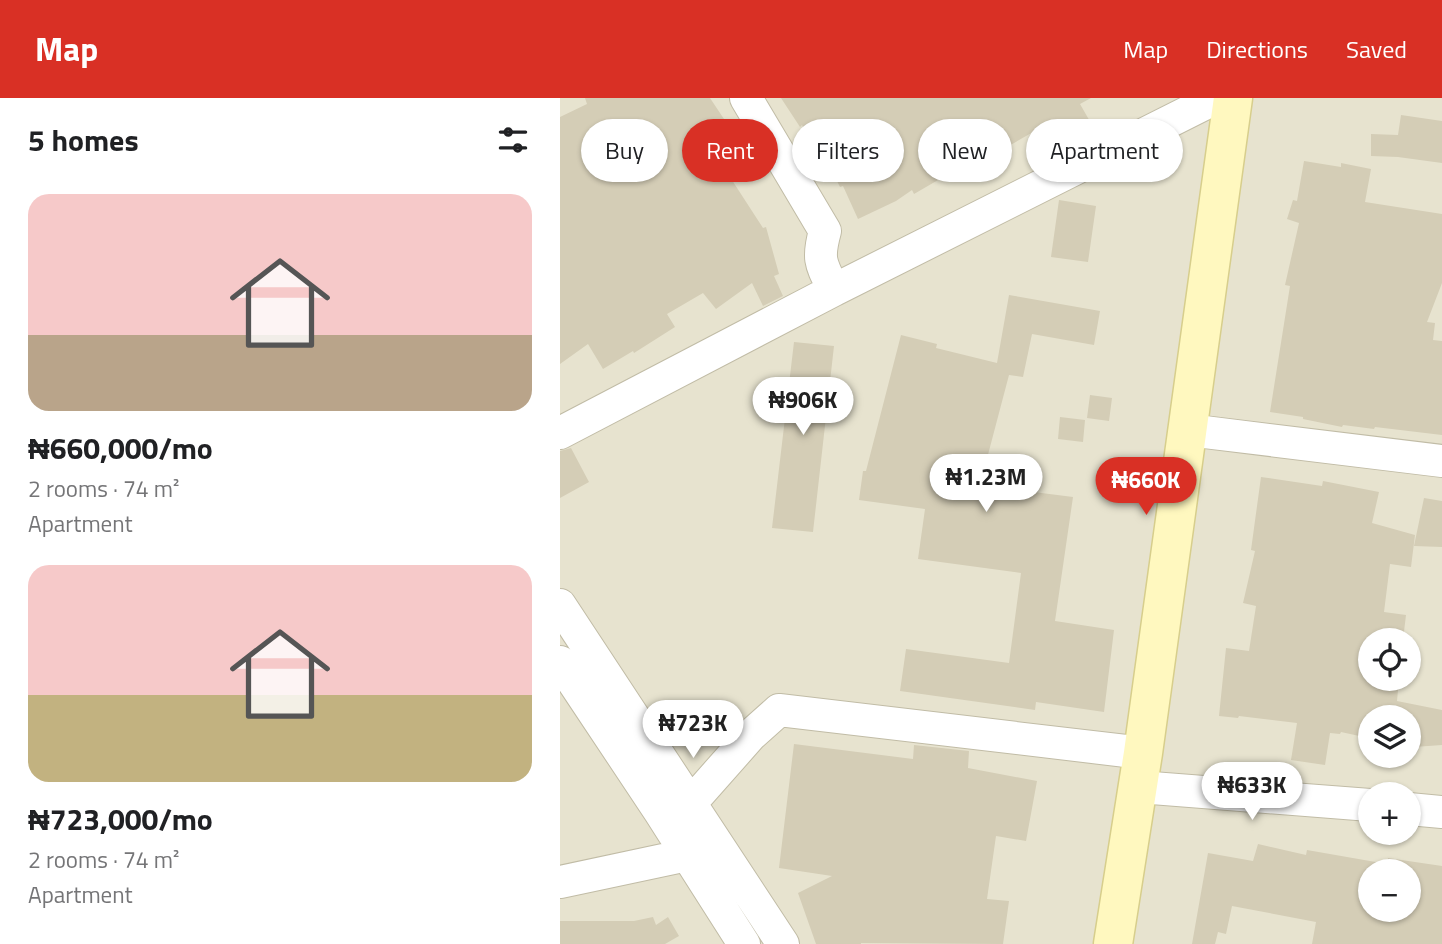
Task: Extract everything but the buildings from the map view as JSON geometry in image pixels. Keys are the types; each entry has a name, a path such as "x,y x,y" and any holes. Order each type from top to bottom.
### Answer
{"main road":[{"path":"1113,944 1141,770 1233,98"}],"street":[{"path":"746,98 825,231 820,262 834,290"},
{"path":"560,433 834,290 1216,98"},
{"path":"1188,430 1442,461"},
{"path":"560,605 782,944"},
{"path":"560,662 744,944"},
{"path":"690,804 751,735 779,710 1358,804"},
{"path":"1421,809 1442,812"},
{"path":"560,882 687,855"}],"shaded area":[{"path":"560,98 1442,98 1442,944 560,944"}]}
